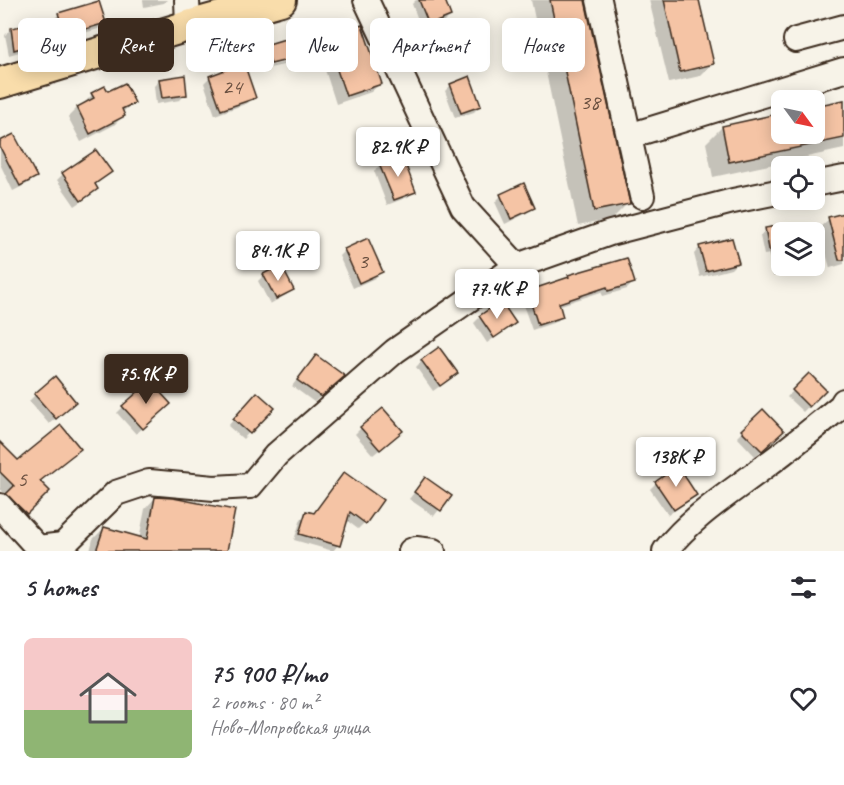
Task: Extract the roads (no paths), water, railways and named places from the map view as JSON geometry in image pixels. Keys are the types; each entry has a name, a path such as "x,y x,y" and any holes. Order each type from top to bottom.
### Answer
{"main road":[{"path":"0,83 188,13 280,0"}],"street":[{"path":"366,0 463,207 517,266"},
{"path":"598,0 642,196"},
{"path":"795,40 844,27"},
{"path":"629,135 844,70"},
{"path":"825,182 844,178"},
{"path":"0,506 37,549 63,544 116,493 148,482 214,488 250,486 276,455 395,351 517,266 610,233 771,192"},
{"path":"665,551 699,515 768,464 841,406 844,401"},
{"path":"411,551 416,549 433,551"}]}
